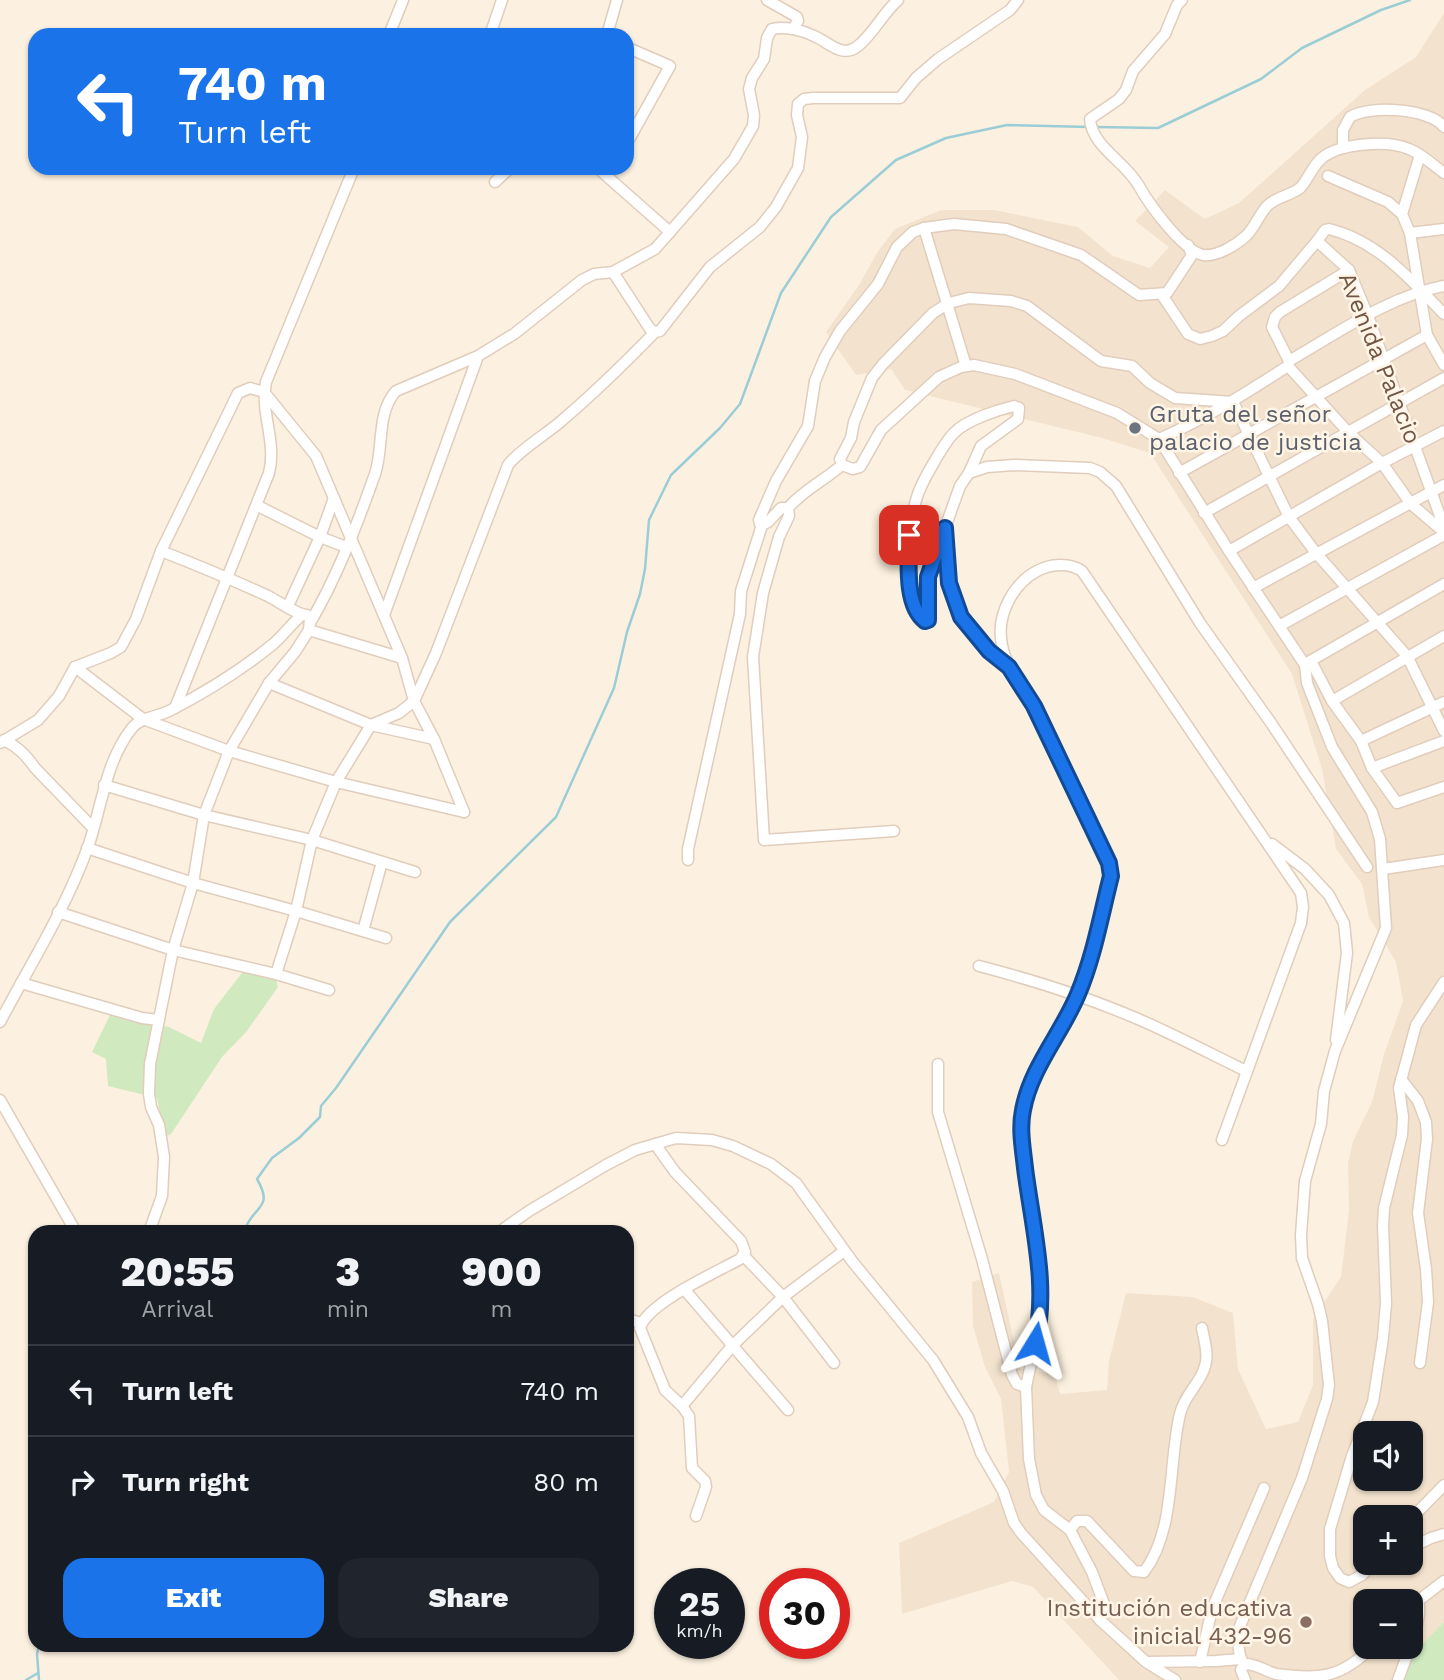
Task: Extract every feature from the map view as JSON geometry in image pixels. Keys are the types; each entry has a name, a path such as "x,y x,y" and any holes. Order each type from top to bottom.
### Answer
{"street":[{"path":"392,28 403,0"},
{"path":"492,28 502,0"},
{"path":"609,28 617,0"},
{"path":"766,0 797,17 798,21 793,29"},
{"path":"152,1225 158,1211 164,1157 159,1125 151,1107 148,1080 173,950 193,883 204,815 229,751 269,683 295,652 307,623 330,589 376,472 389,399 396,391 478,355 514,334 582,280 594,274 613,271 648,254 719,177 750,134 754,115 749,89 752,78 764,59 772,29 793,29 814,36 835,48 849,50 860,44 898,0"},
{"path":"276,974 296,911 312,840 336,782 371,725 399,713 414,701 436,653 514,457 530,447 610,379 655,332 660,331 710,267 760,227 776,207 798,168 803,137 797,115 798,103 813,98 900,98 916,78 938,59 1010,10 1018,0"},
{"path":"1182,0 1177,5 1165,34 1133,71 1126,90 1090,124 1103,146 1135,179 1153,210 1188,245 1205,255 1215,254 1243,238 1253,229 1268,204 1301,187 1322,158 1343,148 1383,144 1408,148 1444,173"},
{"path":"634,50 670,66 634,130"},
{"path":"1343,148 1343,131 1350,117 1367,110 1422,114 1440,121 1444,127"},
{"path":"1402,214 1420,155"},
{"path":"175,708 258,506 272,462 264,391 266,382 351,175"},
{"path":"495,182 502,175"},
{"path":"605,175 670,232"},
{"path":"1328,176 1388,202 1402,214 1410,233 1427,335 1444,366"},
{"path":"762,526 759,520 776,481 808,426 815,381 840,331 878,284 897,247 913,232 954,224 1006,229 1082,255 1139,295 1167,293 1192,255 1188,245"},
{"path":"924,228 966,366"},
{"path":"1410,233 1444,229"},
{"name":"Avenida Palacio","path":"1421,290 1397,265 1343,232 1325,230 1317,241 1349,270 1433,491 1444,532"},
{"path":"1162,295 1188,334 1200,339 1212,336 1223,331 1279,286 1317,241"},
{"path":"1279,626 1444,532 1411,504 1382,463 1348,432 1317,398 1289,363 1272,327 1280,312 1349,270"},
{"path":"613,271 650,329 655,332"},
{"path":"1159,439 1190,426 1233,402 1289,363 1368,316 1421,290 1444,286"},
{"path":"1421,290 1444,314"},
{"path":"1233,402 1175,398 1150,383 1132,366 1101,361 1027,306 1011,301 969,298 949,303 933,313 872,378 851,438 840,459 842,464 853,469 860,467 881,430 939,377 966,366 989,367 1016,374 1106,408 1130,420 1159,439 1253,588 1361,741 1372,768 1397,803 1444,787"},
{"path":"1179,473 1427,335"},
{"path":"384,615 478,355"},
{"path":"1204,513 1444,378"},
{"path":"2,742 38,720 59,696 75,667 121,647 136,619 161,551 238,393 250,388 264,391 316,456 402,658 414,701 434,739 464,812 336,782 229,751 143,719 75,667"},
{"path":"1233,402 1289,517 1407,656 1444,732"},
{"path":"1014,406 1019,408 1018,419 981,446 969,473 961,485 928,577 928,620 925,621 918,614 909,581 909,535 917,495 955,431 1002,409 1014,406"},
{"path":"1229,551 1382,463 1444,431"},
{"path":"688,860 688,849 740,614 741,591 762,526 782,508 788,508 797,498 830,476 842,464"},
{"path":"969,473 987,467 1014,465 1090,468 1100,472 1116,486 1200,623 1271,723 1367,867"},
{"path":"1253,588 1444,485"},
{"path":"288,606 320,537 334,498"},
{"path":"258,506 346,547"},
{"path":"788,508 789,516 779,537 763,593 753,657 764,840 894,831"},
{"path":"945,528 949,583 961,617 989,651 1009,667"},
{"path":"161,551 227,577 288,606 307,623 402,658"},
{"path":"1100,1620 1104,1604 1092,1572 1070,1530 1044,1510 1036,1495 1029,1459 1026,1387 1039,1325 1040,1287 1022,1136 1023,1110 1037,1072 1078,995 1111,876 1109,863 1034,706 1009,667 1001,640 1001,618 1008,601 1030,575 1040,569 1069,565 1082,570 1301,893 1301,923 1222,1140"},
{"path":"1308,663 1444,584"},
{"path":"0,1022 58,912 88,848 104,785 123,742 134,726 143,719 159,716 175,708 221,682 307,623"},
{"path":"1332,701 1444,636"},
{"path":"1245,1680 1238,1644 1240,1626 1302,1478 1329,1385 1322,1321 1302,1258 1305,1181 1321,1124 1324,1091 1335,1051 1386,928 1381,839 1372,812 1332,747 1307,683 1308,663"},
{"path":"269,683 371,725 434,739"},
{"path":"1361,741 1444,702"},
{"path":"1372,768 1444,741"},
{"path":"2,742 18,747 93,828"},
{"path":"104,785 204,815 312,840 415,872"},
{"path":"1268,842 1305,869 1329,895 1344,923 1347,953 1335,1051"},
{"path":"88,848 193,883 386,938"},
{"path":"1383,869 1444,860"},
{"path":"363,931 382,862"},
{"path":"58,912 173,950 276,974 329,990"},
{"path":"979,967 1078,995 1139,1020 1246,1071"},
{"path":"1362,1575 1349,1582 1340,1578 1333,1568 1330,1556 1331,1529 1345,1474 1373,1402 1383,1338 1386,1303 1384,1208 1402,1135 1399,1088 1416,1025 1444,982"},
{"path":"21,983 142,1018 159,1020"},
{"path":"938,1064 938,1112 949,1153 982,1259 1012,1375 1017,1384 1026,1387"},
{"path":"1401,1079 1418,1101 1426,1122 1427,1139 1418,1213 1426,1269 1427,1302 1420,1363"},
{"path":"0,1100 72,1225"},
{"path":"509,1225 606,1165 635,1150 676,1138 712,1140 733,1146 772,1164 796,1183 844,1251 933,1360 968,1417 981,1453 1003,1491 1014,1523 1021,1533 1100,1620 1146,1662 1175,1680"},
{"path":"655,1144 675,1172 741,1241 744,1245 743,1255 783,1297 834,1363"},
{"path":"682,1406 733,1346 783,1297 844,1251"},
{"path":"696,1516 706,1487 705,1481 692,1468 689,1416 661,1384 640,1328 641,1323 653,1310 743,1255"},
{"path":"684,1289 788,1410"},
{"path":"634,1321 641,1323"},
{"path":"1070,1530 1077,1521 1087,1521 1129,1567 1139,1573 1148,1567 1157,1550 1168,1504 1180,1414 1206,1365 1202,1328"},
{"path":"1423,1507 1444,1485"},
{"path":"1200,1662 1212,1609 1264,1488"},
{"path":"1423,1542 1444,1534"},
{"path":"1423,1597 1444,1581"},
{"path":"1146,1662 1242,1661 1277,1674 1322,1679 1354,1665 1360,1659"},
{"path":"1398,1680 1405,1659"}],"shaded area":[{"path":"1444,13 1444,1661 1432,1680 1119,1680 1033,1587 1012,1581 902,1614 899,1543 994,1502 1009,1472 1001,1399 985,1367 973,1326 972,1282 999,1273 1020,1369 1055,1374 1060,1394 1107,1390 1109,1361 1126,1293 1193,1297 1233,1313 1238,1369 1266,1429 1298,1422 1313,1385 1313,1319 1341,1277 1349,1210 1348,1163 1353,1141 1372,1102 1384,1054 1403,1001 1396,962 1369,917 1362,884 1336,849 1322,769 1292,674 1150,453 1102,438 905,390 891,369 856,375 826,332 895,229 941,210 994,210 1078,227 1113,256 1150,268 1169,247 1135,221 1165,190 1205,219 1239,203 1365,90 1416,57"}],"green space":[{"path":"245,969 276,980 278,987 247,1031 222,1057 171,1134 165,1137 157,1098 108,1086 106,1059 92,1052 110,1015 169,1027 201,1043 214,1009"},
{"path":"1444,1622 1444,1680 1405,1680 1412,1659 1423,1659 1423,1644"}],"waterway":[{"path":"1096,127 1158,128 1261,79 1302,48 1381,10 1410,0"},
{"path":"247,1225 263,1202 262,1189 257,1179 272,1158 299,1138 320,1117 321,1106 450,922 556,817 614,688 627,632 640,594 649,520 671,475 720,428 740,404 781,293 831,217 896,160 946,138 1007,125 1089,127"},
{"path":"37,1652 39,1680"},
{"path":"26,1680 38,1673"}],"place":[{"name":"Gruta del señor palacio de justicia","path":"1135,428"},
{"name":"Institución educativa inicial 432-96","path":"1306,1622"}],"route":[{"path":"909,535 909,581 915,607 925,621 928,620 928,577 945,528 949,583 961,617 989,651 1009,667 1034,706 1109,863 1111,876 1078,995 1031,1085 1023,1110 1022,1136 1040,1287 1039,1325 1035,1343"}]}
